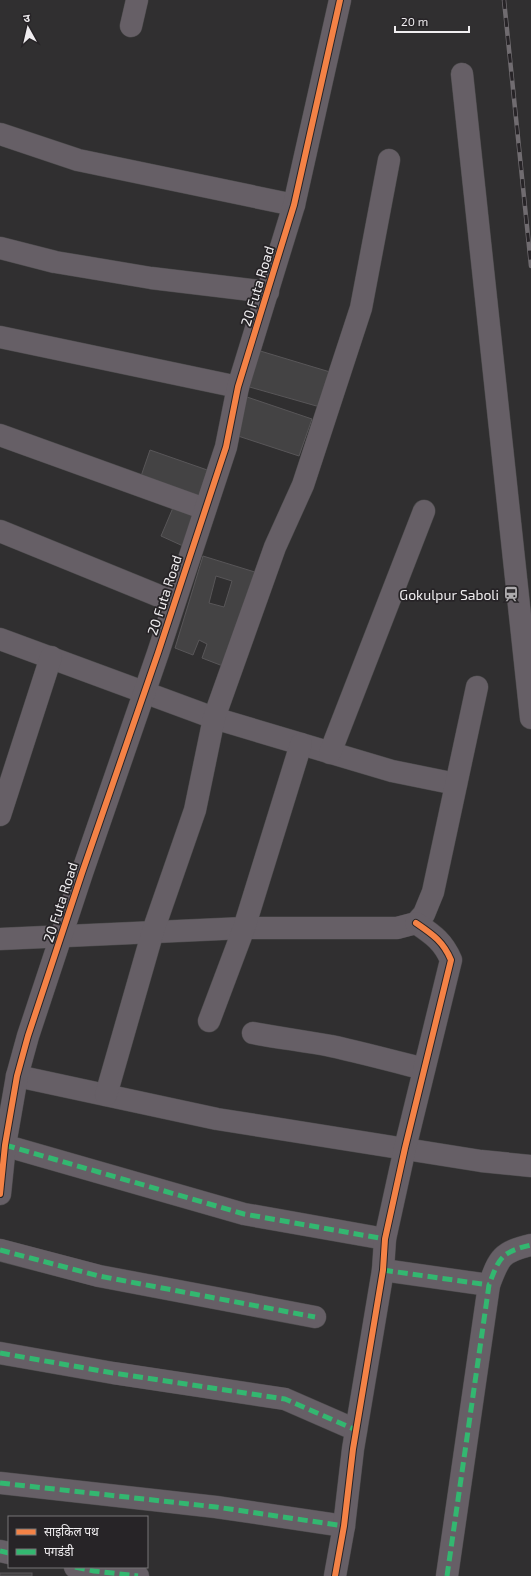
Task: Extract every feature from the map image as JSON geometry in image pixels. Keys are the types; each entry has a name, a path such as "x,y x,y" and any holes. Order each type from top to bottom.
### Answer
{"street":[{"path":"131,26 137,0"},
{"name":"20 Futa Road","path":"0,1194 3,1144 17,1076 28,1036 60,936 226,447 238,388 294,205 340,0"},
{"path":"462,74 531,718"},
{"path":"0,134 78,160 294,205"},
{"path":"106,1095 153,931 195,810 214,718 275,547 303,485 361,308 389,160"},
{"path":"0,248 55,262 151,278 268,292"},
{"path":"0,337 238,388"},
{"path":"0,435 205,509"},
{"path":"330,753 424,511"},
{"path":"0,531 174,602"},
{"path":"0,639 214,718 392,771 456,784"},
{"path":"0,815 51,657"},
{"path":"0,939 244,928 397,928 416,923 424,914 432,892 477,687"},
{"path":"209,1021 244,928 301,744"},
{"path":"335,1576 344,1526 356,1430 383,1270 385,1239 450,960 446,949 433,934 416,923"},
{"path":"252,1033 284,1040 330,1046 424,1069"},
{"path":"17,1076 217,1119 480,1161 531,1166"},
{"path":"3,1144 244,1214 385,1239"},
{"path":"447,1576 489,1285 502,1256 517,1248 531,1245"},
{"path":"0,1250 99,1276 315,1317"},
{"path":"383,1270 489,1285"},
{"path":"0,1353 113,1373 285,1399 356,1430"},
{"path":"0,1483 216,1507 344,1526"},
{"path":"88,1571 138,1576"}],"building":[{"path":"257,350 330,372 320,407 246,386"},
{"path":"247,397 312,419 299,456 235,435"},
{"path":"150,450 213,472 202,504 139,482"},
{"path":"175,503 198,512 183,546 161,536"},
{"path":"203,556 258,573 228,668 202,658 207,644 199,640 193,655 175,648","holes":["216,576 232,581 224,607 209,603"]},
{"path":"0,1573 32,1573 32,1576 0,1576"}],"railway":[{"path":"504,0 531,266"}],"marked path":[{"path":"5,1145 244,1214 385,1239"},
{"path":"447,1576 489,1285 502,1258 513,1250 531,1245"},
{"path":"0,1250 99,1276 315,1317"},
{"path":"383,1270 489,1285"},
{"path":"0,1353 113,1373 285,1399 356,1430"},
{"path":"0,1483 216,1507 344,1526"},
{"path":"0,1551 8,1553"},
{"path":"80,1568 138,1576"}],"cycle path":[{"path":"0,1194 5,1145 17,1076 28,1036 226,447 238,387 294,205 340,0"},
{"path":"335,1576 344,1526 353,1449 383,1270 385,1239 405,1148 451,960 441,943 416,923"}],"place":[{"name":"Gokulpur Saboli","path":"511,594"}]}
